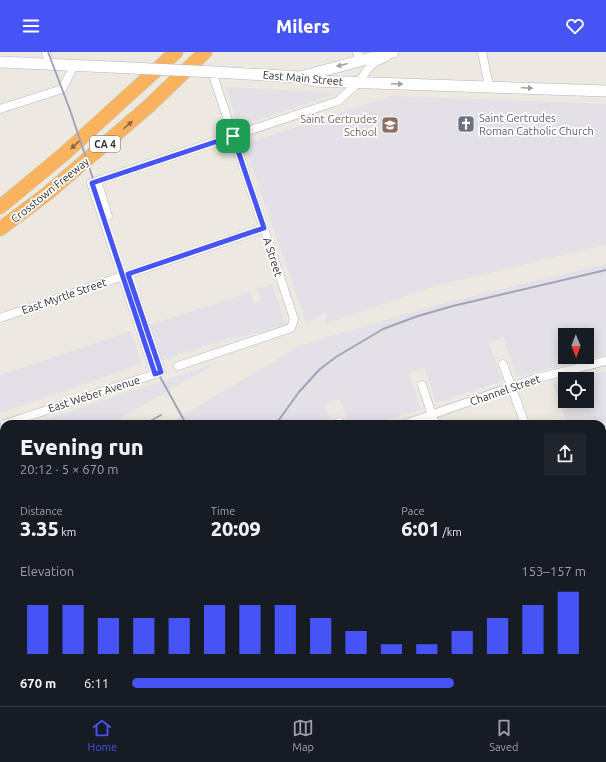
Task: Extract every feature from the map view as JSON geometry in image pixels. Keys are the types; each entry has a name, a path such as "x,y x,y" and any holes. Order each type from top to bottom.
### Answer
{"highway":[{"name":"Crosstown Freeway","path":"0,206 64,154 176,52"},
{"name":"Crosstown Freeway","path":"0,229 48,192 150,105 205,52"}],"main road":[{"path":"299,77 359,56 393,52"},
{"name":"East Main Street","path":"0,62 299,77 314,81 606,91"}],"street":[{"path":"46,52 50,65"},
{"path":"125,275 94,182 338,101 358,83 374,63 398,52"},
{"path":"482,52 489,86"},
{"path":"0,109 62,89 74,66"},
{"name":"A Street","path":"178,366 291,328 294,319 213,73"},
{"name":"East Myrtle Street","path":"0,318 264,228"},
{"name":"East Weber Avenue","path":"16,420 158,373 125,275"},
{"name":"Channel Street","path":"417,420 545,376 606,362"},
{"path":"503,364 524,420"},
{"path":"422,385 434,420"}],"shaded area":[{"path":"226,87 337,93 238,126"},
{"path":"391,96 606,104 606,245 439,285 325,324 326,312 306,323 244,144"},
{"path":"606,264 606,356 594,359 594,328 558,328 558,364 570,364 517,376 503,337 489,343 502,381 436,403 424,368 409,373 421,409 387,420 347,420 340,399 325,404 330,420 175,420 301,345 440,304"},
{"path":"272,284 287,327 224,340 161,361 149,325 250,292 254,304 261,301 257,289"},
{"path":"131,331 142,364 0,413 0,375"},
{"path":"217,363 117,420 44,420"},
{"path":"606,371 606,420 566,420 562,408 594,408 594,374"},
{"path":"558,382 558,398 553,383"}],"railway":[{"path":"48,52 70,110 158,373 184,420"},
{"path":"279,420 299,392 319,370 336,357 383,329 418,316 453,306 606,270"},
{"path":"152,420 161,415"}],"place":[{"name":"Saint Gertrudes Roman Catholic Church","path":"466,124"},
{"name":"Saint Gertrudes School","path":"390,125"}],"route":[{"path":"233,136 264,228 128,274 161,372 155,374 92,183 233,136"}]}
